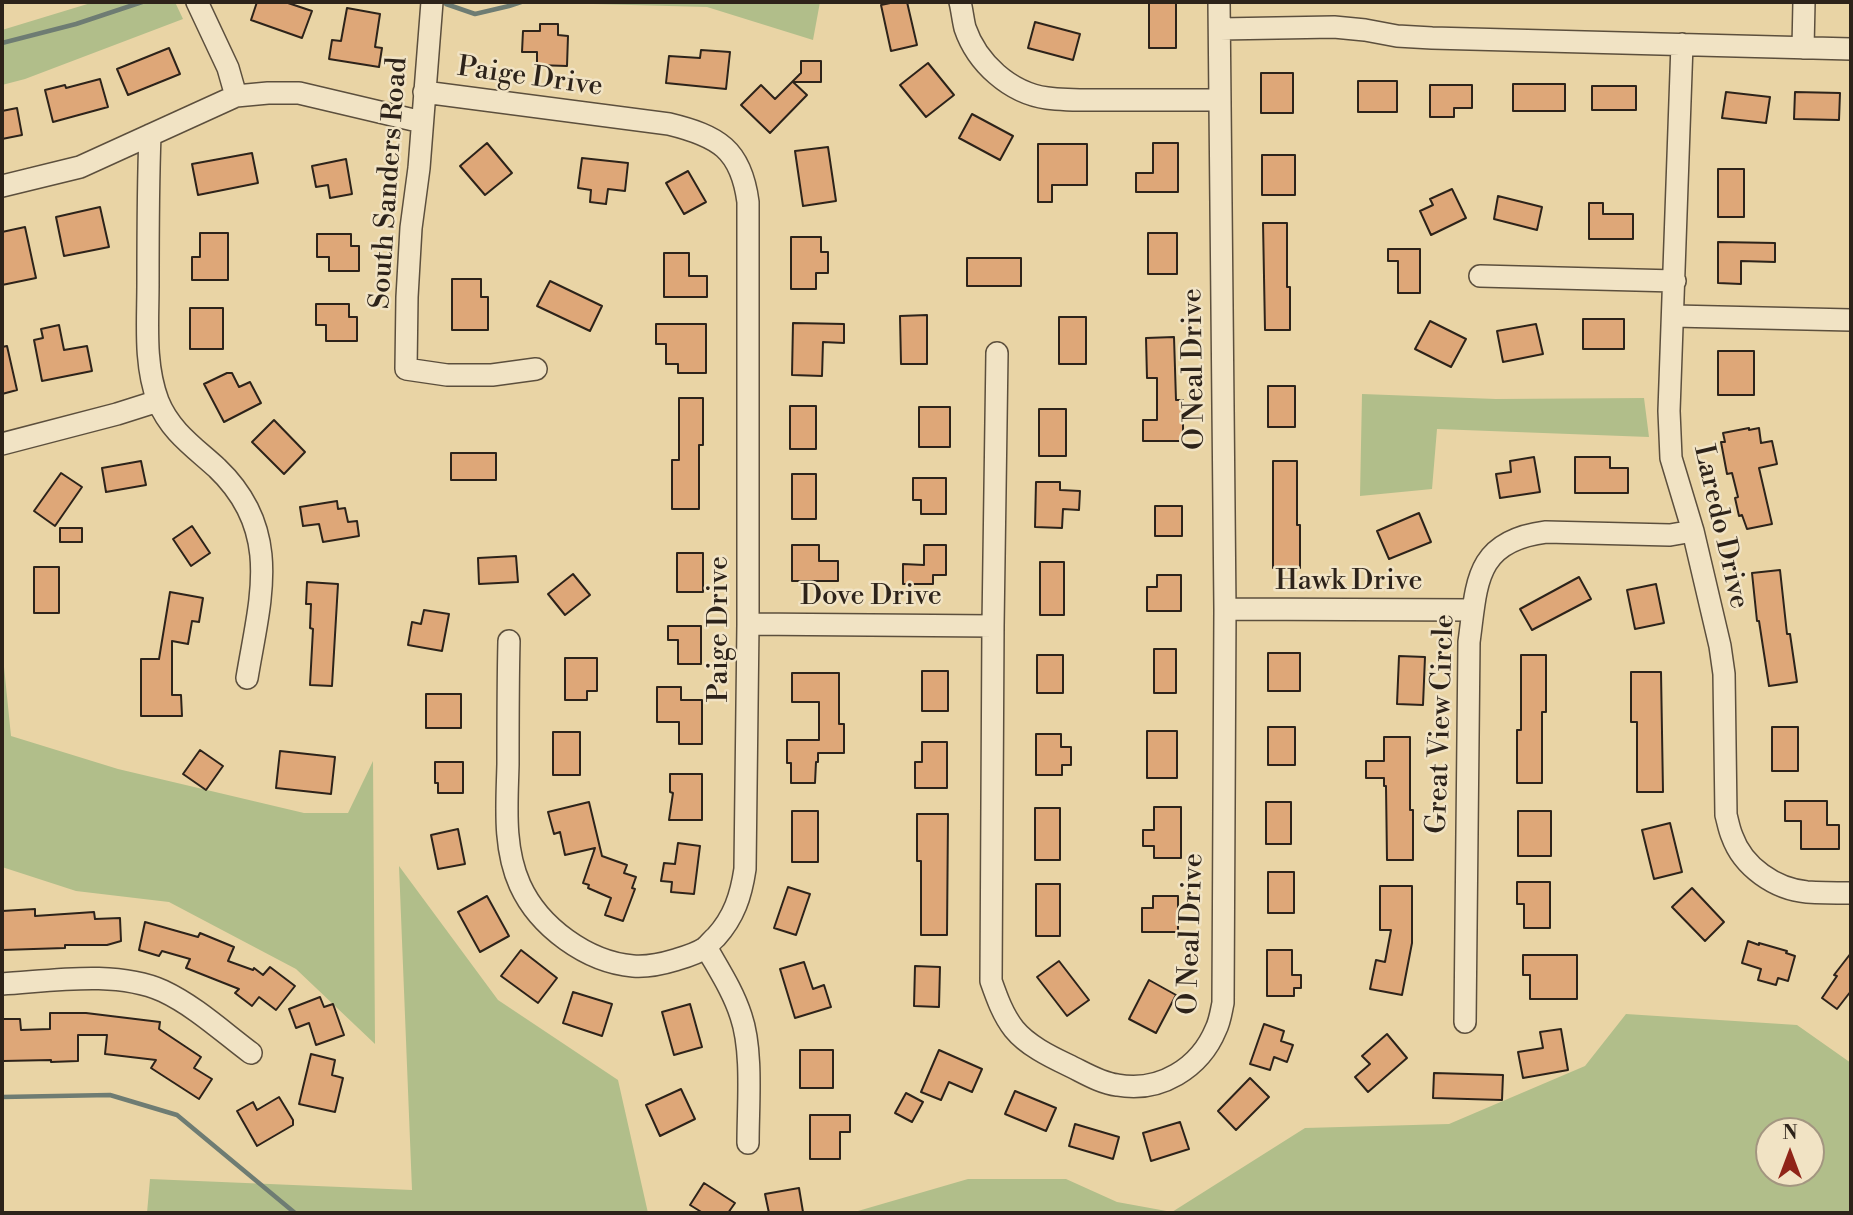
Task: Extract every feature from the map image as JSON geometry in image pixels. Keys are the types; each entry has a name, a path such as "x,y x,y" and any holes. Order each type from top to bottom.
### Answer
{"street":[{"path":"197,2 228,68 236,96"},
{"name":"South Sanders Road","path":"432,2 411,228 406,369 447,375 492,375 537,369"},
{"path":"960,2 965,26 980,56 1009,84 1026,92 1045,98 1071,100 1219,100"},
{"name":"O Neal Drive","path":"996,353 991,981 996,996 1015,1030 1029,1043 1100,1081 1134,1087 1167,1080 1197,1060 1218,1026 1223,1003 1225,609 1219,2"},
{"path":"1803,48 1804,2"},
{"path":"1220,29 1334,27 1432,38 1851,49"},
{"name":"Laredo Drive","path":"1682,44 1669,411 1671,458 1693,531 1720,646 1724,674 1726,815 1732,836 1751,866 1769,880 1786,888 1805,892 1851,893"},
{"name":"Paige Drive","path":"424,92 668,124 695,130 729,151 745,182 748,202 745,869 737,906 726,926 706,947 687,957 662,964 634,966 612,962 572,943 551,926 533,906 520,885 508,843 509,641"},
{"path":"2,186 80,167 236,96 299,93 422,122"},
{"path":"150,135 150,375 158,401 170,424 231,483 247,505 257,529 262,559 259,604 247,678"},
{"path":"1480,276 1675,281"},
{"path":"1674,316 1851,320"},
{"path":"2,444 158,401"},
{"name":"Great View Circle","path":"1465,1022 1469,642 1475,592 1483,567 1510,541 1526,535 1546,532 1670,535 1693,531"},
{"name":"Hawk Drive","path":"1225,609 1473,610"},
{"name":"Dove Drive","path":"748,624 993,626"},
{"path":"706,947 729,985 743,1019 748,1064 748,1143"},
{"path":"2,984 85,979 137,983 182,1002 251,1054"}],"green space":[{"path":"94,2 175,2 183,19 25,79 2,85 2,30"},
{"path":"588,2 820,2 813,40 707,7"},
{"path":"1362,394 1496,399 1644,398 1649,437 1437,429 1432,489 1360,496"},
{"path":"2,647 11,736 118,769 304,813 348,813 373,761 375,1044 296,969 169,902 76,891 2,867"},
{"path":"399,866 498,1000 618,1080 648,1213 147,1213 150,1179 412,1190"},
{"path":"1626,1014 1797,1025 1851,1063 1851,1213 851,1213 968,1179 1066,1179 1117,1202 1172,1212 1305,1128 1449,1124 1585,1066"}],"building":[{"path":"257,2 285,2 312,11 302,38 251,20"},
{"path":"907,2 917,45 891,51 881,5"},
{"path":"1149,3 1176,3 1176,48 1149,48"},
{"path":"347,8 380,14 375,47 382,48 379,67 329,59 332,40 341,41"},
{"path":"1035,22 1080,34 1073,60 1028,48"},
{"path":"540,24 558,24 558,35 568,36 567,66 537,65 537,52 522,52 523,31 540,31"},
{"path":"169,48 180,74 128,95 117,69"},
{"path":"701,50 730,52 726,89 666,83 669,56 700,58"},
{"path":"801,61 821,61 821,82 793,82 807,95 770,133 741,105 761,85 775,99 801,73"},
{"path":"928,63 954,95 926,117 900,85"},
{"path":"1261,73 1293,73 1293,113 1261,113"},
{"path":"100,79 108,107 53,122 45,90 65,85 66,88"},
{"path":"1358,81 1397,81 1397,112 1358,112"},
{"path":"1513,84 1565,84 1565,111 1513,111"},
{"path":"1430,85 1472,85 1472,108 1454,108 1454,117 1430,117"},
{"path":"1592,86 1636,86 1636,110 1592,110"},
{"path":"1726,92 1770,97 1766,123 1722,118"},
{"path":"1795,92 1840,93 1839,120 1794,119"},
{"path":"17,108 22,135 2,139 2,111"},
{"path":"972,114 1013,136 1000,160 959,138"},
{"path":"487,143 512,173 485,195 460,166"},
{"path":"1153,143 1178,143 1178,192 1136,192 1136,173 1153,173"},
{"path":"1038,144 1087,144 1087,185 1052,185 1052,202 1038,202"},
{"path":"828,147 836,201 803,206 795,151"},
{"path":"252,153 258,183 198,195 192,164"},
{"path":"1262,155 1295,155 1295,195 1262,195"},
{"path":"582,158 628,163 625,191 608,189 606,204 590,202 591,190 578,188"},
{"path":"346,159 352,194 330,198 328,185 316,187 312,166"},
{"path":"1718,169 1744,169 1744,217 1718,217"},
{"path":"688,171 706,202 684,214 666,183"},
{"path":"1452,189 1466,218 1431,235 1420,211 1433,205 1430,199"},
{"path":"1498,196 1542,207 1537,230 1494,219"},
{"path":"1589,203 1603,203 1603,214 1633,214 1633,239 1589,239"},
{"path":"100,207 109,247 64,256 56,217"},
{"path":"1263,223 1287,223 1290,330 1265,330"},
{"path":"25,227 36,278 2,285 2,232"},
{"path":"200,233 228,233 228,280 192,280 192,257 200,257"},
{"path":"1148,233 1177,233 1177,274 1148,274"},
{"path":"317,234 351,234 351,246 359,246 359,271 329,271 329,257 317,257"},
{"path":"791,237 821,237 821,252 828,252 828,273 816,273 816,289 791,289"},
{"path":"1718,242 1775,243 1775,262 1741,261 1741,284 1718,283"},
{"path":"1388,249 1420,249 1420,293 1398,293 1398,261 1388,261"},
{"path":"664,253 689,253 689,276 707,276 707,297 664,297"},
{"path":"967,258 1021,258 1021,286 967,286"},
{"path":"452,279 481,279 481,297 488,297 488,330 452,330"},
{"path":"550,281 602,306 590,331 537,306"},
{"path":"316,304 349,304 349,317 357,317 357,341 326,341 326,325 316,325"},
{"path":"190,308 223,308 223,349 190,349"},
{"path":"927,315 927,364 901,364 900,316"},
{"path":"1059,317 1086,317 1086,364 1059,364"},
{"path":"1583,319 1624,319 1624,349 1583,349"},
{"path":"1430,321 1466,339 1451,367 1415,349"},
{"path":"793,323 844,324 844,343 823,342 822,376 792,375"},
{"path":"656,324 706,324 706,373 678,373 678,364 666,364 666,344 656,344"},
{"path":"1536,324 1543,354 1503,362 1497,331"},
{"path":"59,325 64,350 87,346 92,371 42,381 34,340 43,338 41,329"},
{"path":"1174,337 1176,400 1183,400 1183,441 1143,441 1143,420 1157,420 1157,378 1147,378 1146,338"},
{"path":"7,346 17,390 2,394 2,347"},
{"path":"1718,351 1754,351 1754,395 1718,395"},
{"path":"232,373 239,387 250,382 261,403 224,422 204,384"},
{"path":"1268,386 1295,386 1295,427 1268,427"},
{"path":"679,398 703,398 703,445 699,445 699,509 672,509 672,460 679,460"},
{"path":"790,406 816,406 816,449 790,449"},
{"path":"919,407 950,407 950,447 919,447"},
{"path":"1039,409 1066,409 1066,456 1039,456"},
{"path":"274,420 305,452 284,474 252,442"},
{"path":"1759,428 1761,443 1772,441 1777,464 1759,468 1772,524 1747,529 1742,515 1739,516 1735,498 1738,497 1732,473 1727,474 1721,442 1725,442 1723,433"},
{"path":"451,453 496,453 496,480 451,480"},
{"path":"1534,457 1540,492 1500,498 1496,474 1511,472 1510,461"},
{"path":"1575,457 1610,457 1610,468 1628,468 1628,493 1575,493"},
{"path":"141,461 146,485 106,492 102,468"},
{"path":"1273,461 1297,461 1300,568 1273,568"},
{"path":"61,473 82,487 55,526 34,511"},
{"path":"792,474 816,474 816,519 792,519"},
{"path":"913,478 946,478 946,514 921,514 921,500 913,500"},
{"path":"1036,482 1060,482 1060,490 1080,491 1079,510 1063,509 1062,528 1035,527"},
{"path":"337,501 338,509 345,508 348,522 357,521 359,536 323,542 319,524 303,526 300,507"},
{"path":"1155,506 1182,506 1182,536 1155,536"},
{"path":"1419,513 1431,542 1389,559 1377,531"},
{"path":"192,526 210,553 191,566 173,539"},
{"path":"60,528 82,528 82,542 60,542"},
{"path":"792,545 819,545 819,561 838,561 838,581 792,581"},
{"path":"924,545 946,545 946,575 933,575 933,584 903,584 903,564 924,565"},
{"path":"677,553 703,553 703,592 677,592"},
{"path":"516,556 518,582 479,584 478,558"},
{"path":"1040,562 1064,562 1064,615 1040,615"},
{"path":"34,567 59,567 59,613 34,613"},
{"path":"1780,570 1787,634 1790,634 1797,682 1769,686 1757,621 1752,573"},
{"path":"573,574 590,595 565,615 548,594"},
{"path":"1157,575 1181,575 1181,611 1147,611 1147,587 1157,587"},
{"path":"1579,577 1591,599 1532,630 1520,609"},
{"path":"307,582 338,584 332,686 310,685 313,629 310,628 311,604 306,604"},
{"path":"1656,584 1664,623 1635,629 1627,590"},
{"path":"170,592 203,598 199,622 192,621 188,644 172,641 172,695 181,695 182,716 141,716 141,659 159,659"},
{"path":"424,610 449,614 442,651 408,645 412,622 421,624"},
{"path":"668,626 701,626 701,664 678,664 678,640 668,640"},
{"path":"1154,649 1176,649 1176,693 1154,693"},
{"path":"1268,653 1300,653 1300,691 1268,691"},
{"path":"1037,655 1063,655 1063,693 1037,693"},
{"path":"1521,655 1546,655 1546,712 1542,712 1542,783 1517,783 1517,730 1521,730"},
{"path":"1399,656 1425,657 1423,705 1397,704"},
{"path":"565,658 597,658 597,691 587,691 587,700 565,700"},
{"path":"922,671 948,671 948,711 922,711"},
{"path":"1631,672 1661,672 1663,792 1637,792 1637,722 1631,722"},
{"path":"792,673 839,673 839,724 844,724 844,753 818,753 815,783 791,783 791,763 787,763 787,740 819,740 819,702 792,702"},
{"path":"657,687 681,687 681,700 702,700 702,744 679,744 679,722 657,722"},
{"path":"426,694 461,694 461,728 426,728"},
{"path":"1268,727 1295,727 1295,765 1268,765"},
{"path":"1772,727 1798,727 1798,771 1772,771"},
{"path":"1147,731 1177,731 1177,778 1147,778"},
{"path":"553,732 580,732 580,775 553,775"},
{"path":"1036,734 1061,734 1061,747 1071,747 1071,765 1062,765 1062,775 1036,775"},
{"path":"1384,737 1410,737 1413,860 1387,860 1384,778 1366,778 1366,761 1384,761"},
{"path":"922,742 947,742 947,788 915,788 915,762 922,762"},
{"path":"200,750 223,766 206,790 183,774"},
{"path":"280,751 335,757 331,794 276,788"},
{"path":"435,762 463,762 463,793 438,793"},
{"path":"670,774 702,774 702,820 669,820 673,793 670,792"},
{"path":"1785,801 1827,801 1827,825 1839,825 1839,849 1801,849 1801,821 1785,821"},
{"path":"589,802 602,856 627,865 624,873 636,877 632,888 635,889 623,921 605,915 611,898 583,883 595,848 565,855 560,832 554,834 548,812"},
{"path":"1266,802 1291,802 1291,844 1266,844"},
{"path":"1154,807 1181,807 1181,858 1154,858 1154,846 1143,846 1143,830 1154,830"},
{"path":"1035,808 1060,808 1060,860 1035,860"},
{"path":"792,811 818,811 818,862 792,862"},
{"path":"1518,811 1551,811 1551,856 1518,856"},
{"path":"917,814 948,814 947,935 921,935 921,861 917,861"},
{"path":"1670,823 1682,872 1654,879 1642,830"},
{"path":"458,829 465,864 438,869 431,835"},
{"path":"678,843 700,846 694,894 671,892 672,882 661,881 664,863 675,864"},
{"path":"1268,872 1294,872 1294,913 1268,913"},
{"path":"1517,882 1550,882 1550,928 1524,928 1524,904 1517,904"},
{"path":"1036,884 1060,884 1060,936 1036,936"},
{"path":"1380,886 1412,886 1412,943 1402,995 1370,989 1376,960 1385,962 1391,930 1380,930"},
{"path":"788,887 810,894 796,935 774,928"},
{"path":"1692,888 1724,922 1705,941 1672,907"},
{"path":"487,896 509,936 480,952 458,912"},
{"path":"1153,896 1178,896 1178,932 1142,932 1142,908 1153,908"},
{"path":"35,909 35,916 94,912 95,919 120,918 121,941 107,945 2,950 2,911"},
{"path":"145,922 198,937 200,933 234,947 228,961 253,970 254,968 263,975 270,967 295,986 276,1010 259,997 252,1006 235,993 239,989 186,968 190,959 162,951 159,956 139,950"},
{"path":"1748,941 1787,951 1786,953 1795,956 1788,981 1778,978 1776,985 1758,980 1761,969 1742,963"},
{"path":"521,950 557,978 538,1003 501,976"},
{"path":"1267,950 1292,950 1292,975 1301,975 1301,988 1294,988 1294,996 1267,996"},
{"path":"1851,953 1851,991 1837,1009 1822,998 1837,976 1834,975"},
{"path":"1523,955 1577,955 1577,999 1530,999 1530,975 1523,975"},
{"path":"1059,961 1089,1000 1067,1016 1037,977"},
{"path":"804,962 813,989 824,985 831,1007 795,1018 780,969"},
{"path":"915,966 940,967 939,1007 914,1006"},
{"path":"1149,980 1176,995 1156,1033 1129,1019"},
{"path":"573,992 612,1004 602,1036 563,1023"},
{"path":"320,997 324,1007 333,1004 344,1035 316,1045 309,1023 296,1028 289,1009"},
{"path":"690,1004 702,1047 674,1055 662,1012"},
{"path":"50,1013 86,1013 160,1022 159,1029 201,1057 194,1068 212,1079 199,1099 151,1068 156,1060 105,1054 107,1035 78,1035 78,1061 3,1061 2,1019 20,1019 21,1030 50,1029"},
{"path":"1264,1024 1284,1031 1281,1041 1293,1045 1287,1062 1274,1057 1270,1070 1250,1064"},
{"path":"1561,1029 1568,1070 1523,1078 1518,1052 1543,1048 1540,1032"},
{"path":"1387,1034 1407,1058 1368,1092 1355,1077 1370,1064 1362,1056"},
{"path":"800,1050 833,1050 833,1088 800,1088"},
{"path":"939,1050 982,1069 972,1092 949,1082 941,1100 921,1092"},
{"path":"311,1054 335,1060 332,1075 343,1078 335,1112 299,1104"},
{"path":"1434,1073 1503,1075 1502,1100 1433,1098"},
{"path":"1250,1078 1269,1097 1236,1130 1218,1111"},
{"path":"681,1089 695,1119 660,1136 646,1105"},
{"path":"1015,1091 1056,1108 1046,1131 1005,1114"},
{"path":"906,1093 923,1102 912,1122 895,1113"},
{"path":"279,1097 293,1120 293,1125 257,1146 237,1111 253,1102 257,1110"},
{"path":"810,1115 850,1115 850,1132 840,1132 840,1159 810,1159"},
{"path":"1180,1122 1189,1149 1151,1161 1143,1133"},
{"path":"1075,1124 1119,1137 1113,1159 1069,1146"},
{"path":"704,1183 735,1203 728,1213 703,1213 690,1205"},
{"path":"799,1188 803,1212 769,1213 765,1194"}],"waterway":[{"path":"2,43 76,24 142,2"},
{"path":"446,4 475,14 521,2"},
{"path":"2,1097 110,1095 177,1115 295,1213"}]}
